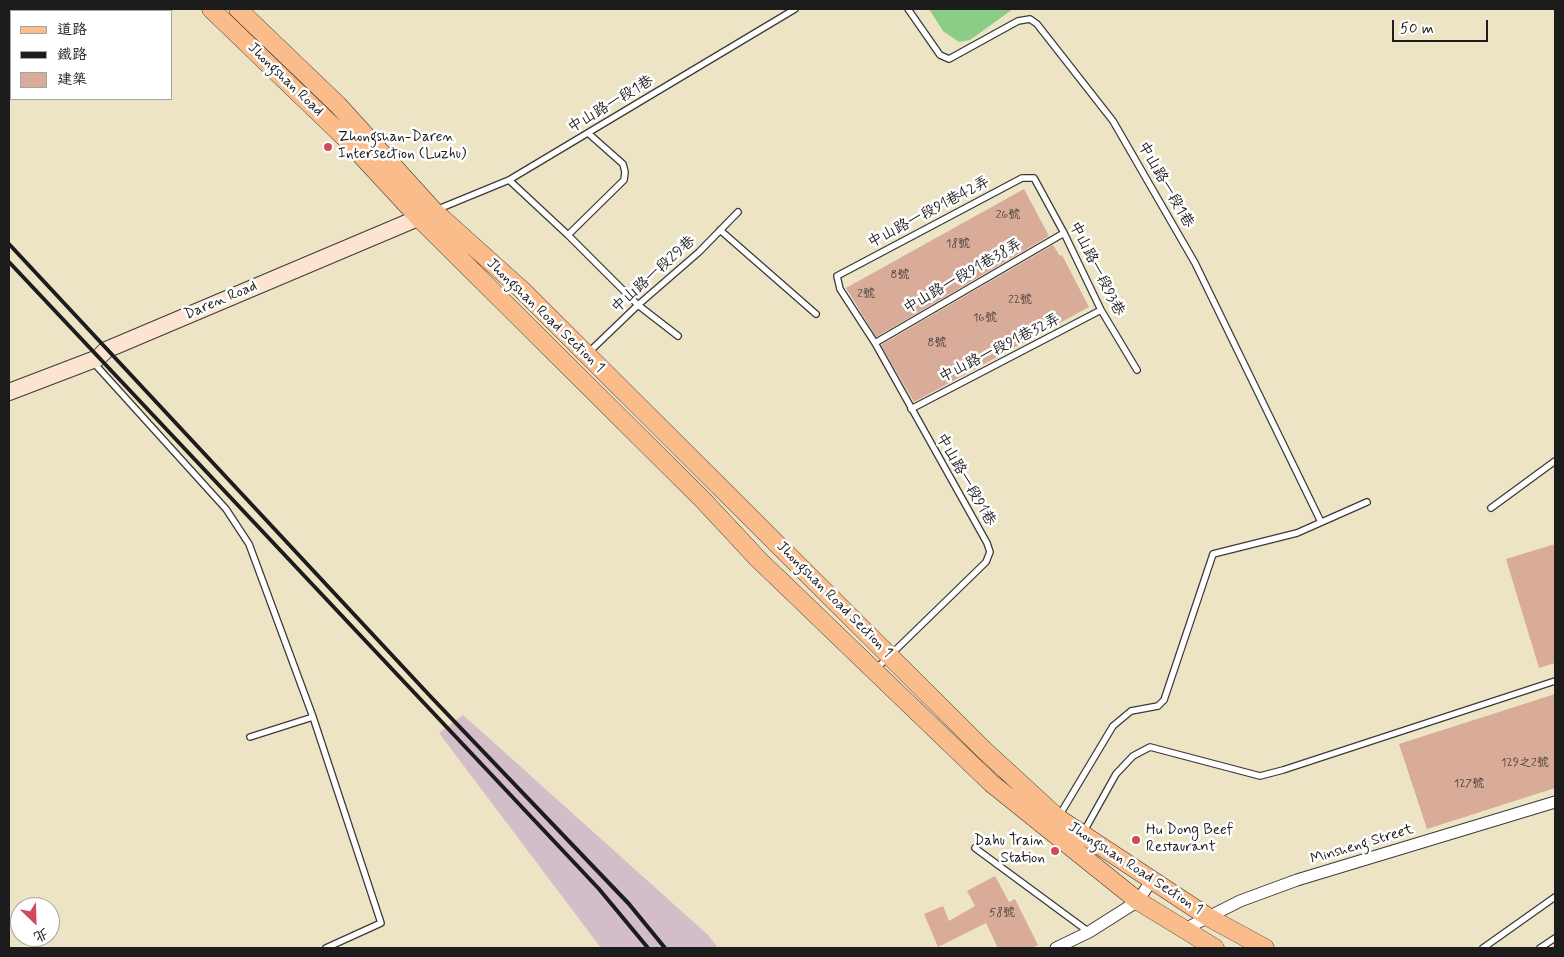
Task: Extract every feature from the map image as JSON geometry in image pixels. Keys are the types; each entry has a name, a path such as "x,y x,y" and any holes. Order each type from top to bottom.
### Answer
{"main road":[{"name":"Jhongshan Road","path":"211,9 427,214"},
{"name":"Jhongshan Road","path":"238,9 338,105 427,214"},
{"name":"Jhongshan Road Section 1","path":"427,214 522,290 984,750 1058,818 1208,917 1265,948"},
{"name":"Jhongshan Road Section 1","path":"427,214 758,559 991,783 1138,901 1215,948"}],"street":[{"name":"Daren Road","path":"9,392 91,360 106,350 427,214"},
{"name":"Minsheng Street","path":"1183,930 1240,901 1297,880 1555,802"},
{"path":"1056,948 1089,932 1138,901 1151,881"}],"lane":[{"name":"中山路一段1巷","path":"427,214 509,180 795,9"},
{"name":"中山路一段1巷","path":"908,9 940,55 949,59 1018,21 1030,19 1037,24 1113,120 1190,254 1320,522"},
{"path":"568,235 624,180 623,164 588,133"},
{"name":"中山路一段91巷42弄","path":"837,276 1022,178 1034,178"},
{"name":"中山路一段93巷","path":"1034,178 1064,233 1101,310 1137,370"},
{"path":"509,180 568,235 638,305 678,336"},
{"name":"中山路一段29巷","path":"586,355 638,305 699,252 738,212"},
{"path":"720,230 816,314"},
{"name":"中山路一段91巷38弄","path":"874,343 1064,233"},
{"name":"中山路一段91巷","path":"837,276 840,289 874,343 987,543 990,552 986,562 875,671"},
{"name":"中山路一段91巷32弄","path":"910,409 1101,310"},
{"path":"91,360 226,509 249,544 313,717 382,923 326,948"},
{"path":"1491,508 1555,461"},
{"path":"1058,818 1113,726 1131,711 1158,706 1164,700 1213,554 1273,540 1367,502"},
{"path":"1082,834 1116,774 1133,756 1150,747 1260,776 1555,681"},
{"path":"250,737 313,717"},
{"path":"975,848 1089,932"},
{"path":"1483,948 1555,897"},
{"path":"1540,948 1555,938"}],"shaded area":[{"path":"463,715 708,935 718,948 601,948 439,733"}],"green space":[{"path":"929,9 1013,9 970,40 959,42 943,31"}],"building":[{"path":"1024,189 1049,236 876,337 846,288"},
{"path":"1053,245 1060,256 1062,255 1089,307 914,402 881,345"},
{"path":"1555,544 1555,663 1539,668 1506,559"},
{"path":"1555,694 1555,788 1427,829 1399,744"},
{"path":"995,876 1009,902 1015,899 1038,945 1032,948 998,948 986,923 938,947 924,914 943,906 949,921 975,906 967,891"}],"railway":[{"path":"9,244 431,697 629,904 665,948"},
{"path":"9,262 599,889 648,948"}],"place":[{"name":"Zhongshan-Daren Intersection (Luzhu)","path":"328,147"},
{"name":"Hu Dong Beef Restaurant","path":"1136,840"},
{"name":"Dahu Train Station","path":"1055,851"}]}
